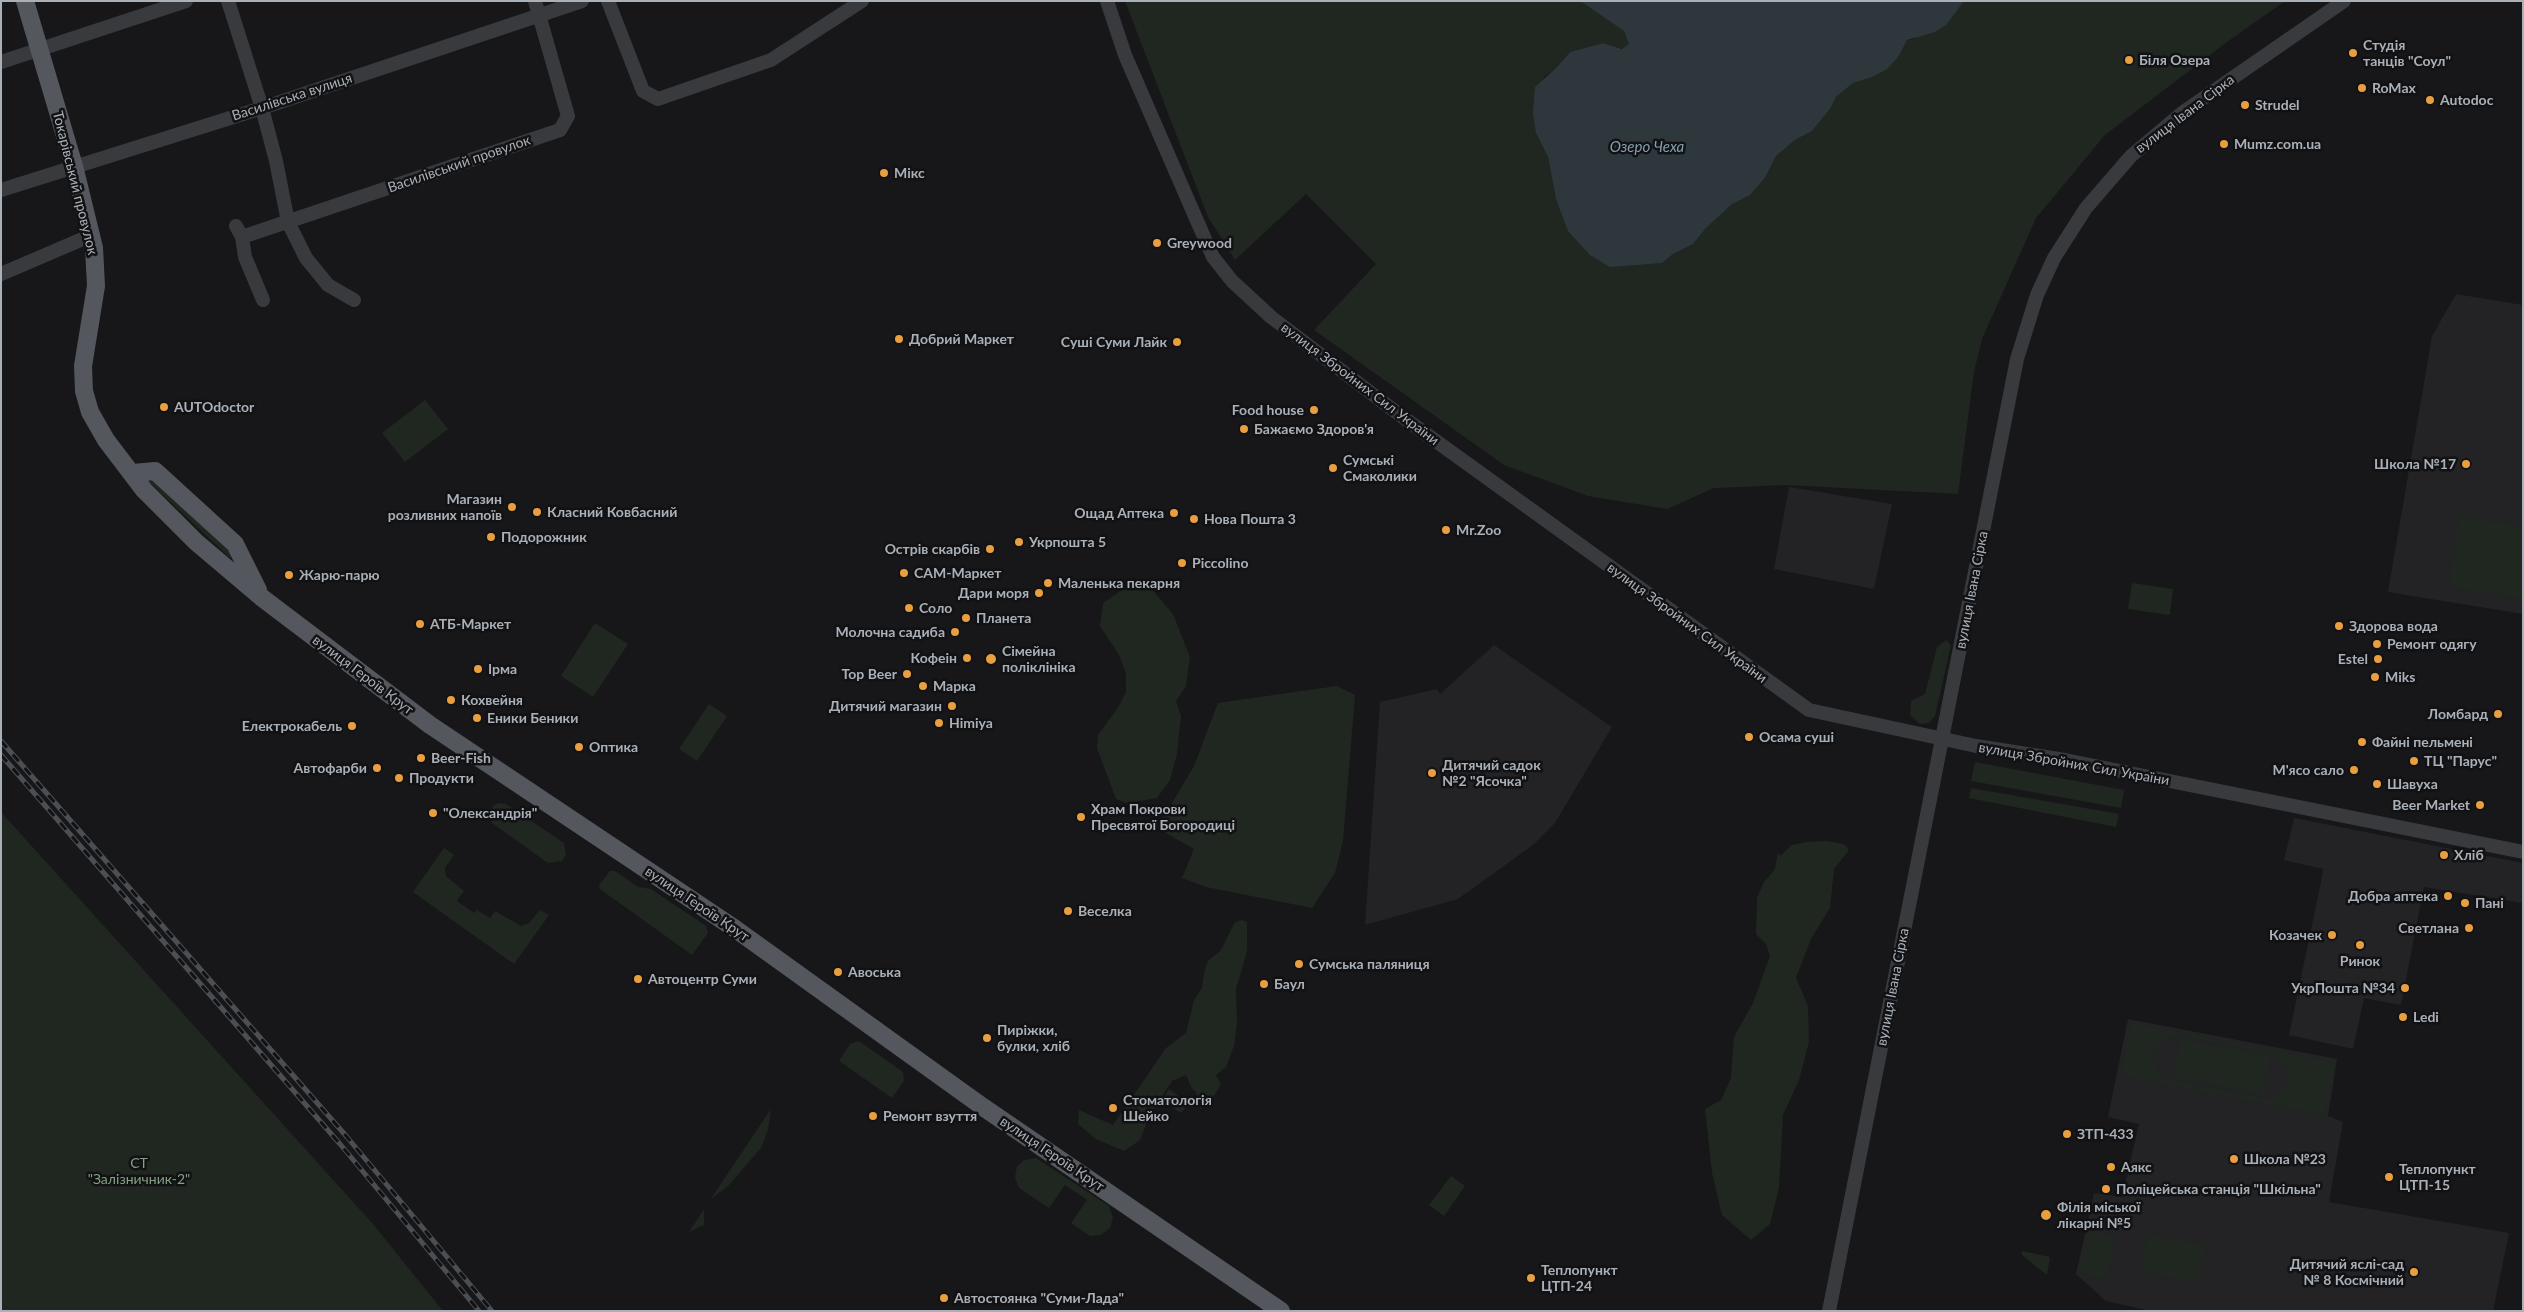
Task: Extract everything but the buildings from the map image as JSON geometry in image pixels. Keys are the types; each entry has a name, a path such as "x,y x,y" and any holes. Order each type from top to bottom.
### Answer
{"main road":[{"name":"Токарівський провулок","path":"25,1 74,166 92,235 96,286 83,366 84,391 90,412 106,440 133,473"},
{"path":"133,473 156,472 235,544 261,597"},
{"name":"вулиця Героїв Крут","path":"133,473 144,490 196,542 261,597 430,725 734,928 984,1107 1281,1311"}],"street":[{"path":"1,62 186,1"},
{"path":"228,1 262,108 276,161 288,222 306,258 328,285 354,300"},
{"name":"Василівський провулок","path":"263,300 245,257 239,231 288,222 560,130 568,116 535,1"},
{"name":"Василівська вулиця","path":"1,190 262,108 582,1"},
{"path":"608,1 643,91 658,99 771,60 862,1"},
{"name":"вулиця Збройних Сил України","path":"1107,1 1138,86 1213,257 1252,301 1404,418 1809,710 1942,739 2075,762 2523,852"},
{"name":"вулиця Івана Сірка","path":"1829,1311 2018,359 2037,294 2054,258 2086,208 2131,156 2182,113 2344,1"},
{"path":"1,274 92,235"}],"shaded area":[{"name":"Школа №17","path":"2456,294 2523,305 2523,614 2388,592 2432,336"},
{"path":"1789,487 1892,504 1874,589 1774,569"},
{"path":"1494,645 1612,727 1555,823 1533,845 1458,899 1365,925 1380,702 1437,689 1440,694"},
{"name":"Ринок","path":"2294,818 2523,863 2523,903 2424,887 2401,1005 2364,998 2353,1049 2289,1035 2323,872 2323,869 2284,860"},
{"name":"Школа №23","path":"2128,1019 2337,1059 2328,1116 2343,1122 2329,1202 2509,1233 2493,1311 2151,1311 2106,1301 2076,1274 2094,1193 2122,1197 2139,1124 2108,1117"}],"green space":[{"path":"1125,1 1580,1 1624,31 1629,44 1623,49 1603,43 1570,52 1558,66 1543,78 1536,133 1548,157 1556,199 1637,264 1662,263 1673,254 1693,244 1706,228 1731,205 1750,195 1765,178 1776,156 1795,140 1812,131 1830,109 1836,97 1853,83 1870,78 1899,56 1907,40 1914,39 1964,1 2285,1 2227,42 2105,135 2036,218 1982,339 1974,372 1958,494 1786,485 1714,488 1667,509 1588,496 1504,465 1314,330 1376,264 1306,194 1235,260 1208,217"},
{"path":"425,400 448,429 405,462 382,433"},
{"path":"147,480 153,481 233,555 230,558"},
{"path":"2460,516 2523,527 2523,599 2449,587"},
{"path":"1132,583 1148,585 1173,614 1190,657 1186,686 1176,701 1181,716 1177,754 1170,780 1157,798 1127,803 1116,799 1097,748 1098,735 1119,706 1126,692 1126,673 1119,655 1100,626 1103,603"},
{"path":"2132,583 2173,589 2170,615 2128,609"},
{"path":"595,623 628,644 593,697 561,676"},
{"path":"1946,640 1951,645 1935,716 1929,723 1920,724 1910,715 1911,701 1925,694 1937,647"},
{"path":"1337,686 1355,695 1343,841 1335,873 1312,908 1206,887 1182,878 1194,849 1157,828 1194,766 1218,703"},
{"path":"709,704 727,716 697,761 679,749"},
{"path":"1975,762 2124,790 2121,808 1971,781"},
{"path":"1971,788 2119,814 2116,827 1969,798"},
{"path":"498,803 506,804 564,843 566,855 562,861 548,863 492,823 489,813 493,806"},
{"name":"СТ \"Залізничник-2\"","path":"1,812 373,1224 443,1311 1,1311"},
{"path":"1827,841 1844,844 1849,850 1834,869 1830,908 1811,939 1796,978 1808,1006 1809,1042 1799,1080 1783,1115 1779,1188 1770,1224 1751,1240 1722,1215 1712,1173 1705,1109 1721,1100 1731,1078 1734,1037 1753,1003 1770,956 1766,944 1756,934 1757,898 1764,882 1775,869 1778,852 1780,856 1792,845"},
{"path":"444,848 454,855 445,868 446,876 464,891 457,901 474,913 477,910 490,918 495,911 521,926 529,923 540,910 549,915 514,964 413,892"},
{"path":"610,871 615,871 638,887 651,889 706,926 708,933 692,955 600,889 599,885"},
{"path":"1242,920 1247,922 1247,951 1236,989 1237,1024 1234,1046 1226,1067 1216,1075 1221,1084 1211,1101 1201,1109 1196,1092 1191,1087 1186,1075 1172,1081 1150,1115 1140,1140 1124,1151 1096,1139 1078,1124 1079,1110 1113,1125 1166,1048 1186,1033 1194,1000 1202,988 1208,961 1221,950 1235,922"},
{"path":"2131,1023 2334,1062 2324,1115 2121,1076","holes":["2176,1035 2276,1054 2287,1067 2286,1083 2276,1096 2268,1099 2167,1079 2156,1069 2154,1054 2162,1041"]},
{"path":"2181,1039 2270,1056 2262,1095 2173,1077"},
{"path":"859,1041 903,1072 904,1081 892,1098 839,1061 850,1044"},
{"path":"1169,1089 1189,1103 1181,1113 1162,1100"},
{"path":"771,1109 768,1130 761,1148 729,1185 710,1200"},
{"path":"1036,1158 1109,1206 1113,1217 1110,1228 1101,1235 1090,1236 1071,1223 1087,1200 1065,1185 1049,1208 1019,1188 1015,1177 1017,1166 1024,1160"},
{"path":"1451,1176 1465,1186 1444,1216 1429,1205"},
{"path":"704,1209 704,1225 689,1232"},
{"path":"2089,1231 2116,1237 2106,1279 2079,1272"},
{"path":"2148,1235 2205,1246 2198,1283 2140,1272"},
{"path":"2022,1251 2050,1257 2047,1275 2022,1255"}],"water":[{"name":"Озеро Чеха","path":"1580,1 1964,1 1946,25 1935,32 1907,40 1899,56 1887,69 1870,78 1853,83 1836,97 1830,109 1812,131 1795,140 1776,156 1765,178 1750,195 1731,205 1706,228 1693,244 1673,254 1662,263 1610,267 1590,255 1568,231 1556,199 1548,157 1536,133 1533,113 1535,87 1570,52 1603,43 1622,49 1629,44 1624,31"}],"railway":[{"path":"1,741 347,1137 492,1311"},
{"path":"1,755 340,1144 479,1311"}],"place":[{"name":"Студія танців \"Соул\"","path":"2353,53"},
{"name":"Біля Озера","path":"2129,60"},
{"name":"RoMax","path":"2362,88"},
{"name":"Autodoc","path":"2430,100"},
{"name":"Strudel","path":"2245,105"},
{"name":"Mumz.com.ua","path":"2224,144"},
{"name":"Мікс","path":"884,173"},
{"name":"Greywood","path":"1157,243"},
{"name":"Добрий Маркет","path":"899,339"},
{"name":"Суші Суми Лайк","path":"1177,342"},
{"name":"AUTOdoctor","path":"164,407"},
{"name":"Food house","path":"1314,410"},
{"name":"Бажаємо Здоров'я","path":"1244,429"},
{"name":"Школа №17","path":"2466,464"},
{"name":"Сумські Смаколики","path":"1333,468"},
{"name":"Магазин розливних напоїв","path":"512,507"},
{"name":"Класний Ковбасний","path":"537,512"},
{"name":"Ощад Аптека","path":"1174,513"},
{"name":"Нова Пошта 3","path":"1194,519"},
{"name":"Mr.Zoo","path":"1446,530"},
{"name":"Подорожник","path":"491,537"},
{"name":"Укрпошта 5","path":"1019,542"},
{"name":"Острів скарбів","path":"990,549"},
{"name":"Piccolino","path":"1182,563"},
{"name":"САМ-Маркет","path":"904,573"},
{"name":"Жарю-парю","path":"289,575"},
{"name":"Маленька пекарня","path":"1048,583"},
{"name":"Дари моря","path":"1039,593"},
{"name":"Соло","path":"909,608"},
{"name":"Планета","path":"966,618"},
{"name":"АТБ-Маркет","path":"420,624"},
{"name":"Здорова вода","path":"2339,626"},
{"name":"Молочна садиба","path":"955,632"},
{"name":"Ремонт одягу","path":"2377,644"},
{"name":"Кофеін","path":"967,658"},
{"name":"Сімейна поліклініка","path":"991,659"},
{"name":"Estel","path":"2378,659"},
{"name":"Ірма","path":"478,669"},
{"name":"Top Beer","path":"907,674"},
{"name":"Miks","path":"2375,677"},
{"name":"Марка","path":"923,686"},
{"name":"Кохвейня","path":"451,700"},
{"name":"Дитячий магазин","path":"952,706"},
{"name":"Ломбард","path":"2498,714"},
{"name":"Еники Беники","path":"477,718"},
{"name":"Himiya","path":"939,723"},
{"name":"Електрокабель","path":"352,726"},
{"name":"Осама суші","path":"1749,737"},
{"name":"Файні пельмені","path":"2362,742"},
{"name":"Оптика","path":"579,747"},
{"name":"Beer-Fish","path":"421,758"},
{"name":"ТЦ \"Парус\"","path":"2414,761"},
{"name":"Автофарби","path":"377,768"},
{"name":"М'ясо сало","path":"2354,770"},
{"name":"Дитячий садок №2 \"Ясочка\"","path":"1432,773"},
{"name":"Продукти","path":"399,778"},
{"name":"Шавуха","path":"2377,784"},
{"name":"Beer Market","path":"2480,805"},
{"name":"\"Олександрія\"","path":"433,813"},
{"name":"Храм Покрови Пресвятої Богородиці","path":"1081,817"},
{"name":"Хліб","path":"2444,855"},
{"name":"Добра аптека","path":"2448,896"},
{"name":"Пані","path":"2465,903"},
{"name":"Веселка","path":"1068,911"},
{"name":"Светлана","path":"2469,928"},
{"name":"Козачек","path":"2332,935"},
{"name":"Ринок","path":"2360,945"},
{"name":"Сумська паляниця","path":"1299,964"},
{"name":"Авоська","path":"838,972"},
{"name":"Автоцентр Суми","path":"638,979"},
{"name":"Баул","path":"1264,984"},
{"name":"УкрПошта №34","path":"2405,988"},
{"name":"Ledi","path":"2403,1017"},
{"name":"Пиріжки, булки, хліб","path":"987,1038"},
{"name":"Стоматологія Шейко","path":"1113,1108"},
{"name":"Ремонт взуття","path":"873,1116"},
{"name":"ЗТП-433","path":"2067,1134"},
{"name":"Школа №23","path":"2234,1159"},
{"name":"Аякс","path":"2111,1167"},
{"name":"Теплопункт ЦТП-15","path":"2389,1177"},
{"name":"Поліцейська станція \"Шкільна\"","path":"2106,1189"},
{"name":"Філія міської лікарні №5","path":"2046,1215"},
{"name":"Дитячий яслі-сад № 8 Космічний","path":"2414,1272"},
{"name":"Теплопункт ЦТП-24","path":"1531,1278"},
{"name":"Автостоянка \"Суми-Лада\"","path":"944,1298"}]}
